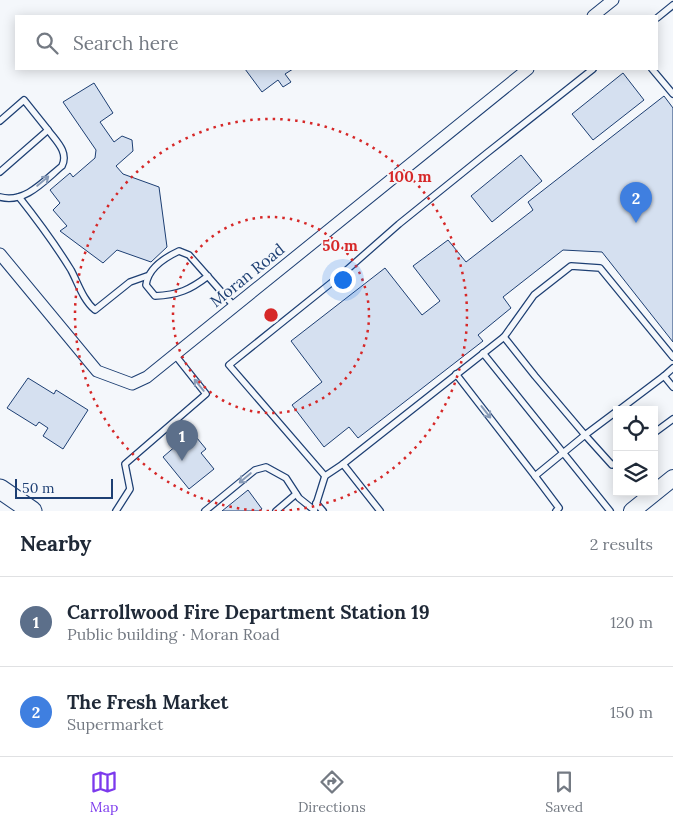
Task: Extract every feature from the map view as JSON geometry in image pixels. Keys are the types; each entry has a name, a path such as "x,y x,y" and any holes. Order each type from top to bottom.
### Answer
{"main road":[{"path":"632,511 673,478"},
{"path":"0,488 32,511"}],"street":[{"path":"594,15 613,0"},
{"name":"Moran Road","path":"0,254 97,370 132,384 147,378 527,70"}],"lane":[{"path":"658,17 673,5"},
{"path":"325,476 229,365 486,153 592,70"},
{"path":"653,70 673,94"},
{"path":"0,121 24,100 64,152 65,159 62,166 26,194 7,199 0,197"},
{"path":"0,172 48,130"},
{"path":"18,197 43,227 72,272 89,306 94,310 130,282 147,276 155,266 169,255 179,251 189,255 234,306"},
{"path":"315,508 325,476 343,464 504,336 534,295 571,266 600,268 673,357"},
{"path":"147,276 146,285 155,296 172,296 188,290 208,276"},
{"path":"504,336 535,376 613,464"},
{"path":"484,353 610,511"},
{"path":"116,511 130,490 125,464 206,394 175,355"},
{"path":"623,406 673,368"},
{"path":"456,374 559,508 556,511"},
{"path":"664,376 673,387"},
{"path":"535,476 613,414"},
{"path":"658,430 673,419"},
{"path":"343,464 380,511"},
{"path":"205,511 255,470 266,467 286,478 299,498 323,511"},
{"path":"276,511 296,494"}],"building":[{"path":"246,70 291,70 285,74 291,82 283,87 278,80 262,92"},
{"path":"623,73 644,100 593,140 572,114"},
{"path":"94,83 113,113 100,122 114,142 122,136 132,140 133,151 116,166 123,174 159,187 167,247 151,262 117,250 103,263 60,231 67,226 53,210 60,203 50,190 70,173 73,177 95,158 96,150 63,102"},
{"path":"664,96 673,108 673,342 602,252 563,250 503,297 511,308 478,335 483,341 358,438 349,427 324,447 292,405 322,382 291,341 385,268 422,315 440,301 413,266 448,240 466,262 533,210 528,202"},
{"path":"521,155 542,181 492,222 471,196"},
{"path":"28,378 54,394 56,390 88,410 63,449 43,436 48,428 39,422 36,426 7,408"},
{"path":"192,432 206,449 201,453 214,469 189,489 163,457"},
{"path":"248,490 262,509 259,511 222,511"}],"place":[{"name":"The Fresh Market","path":"636,223"},
{"name":"Carrollwood Fire Department Station 19","path":"182,461"}]}
